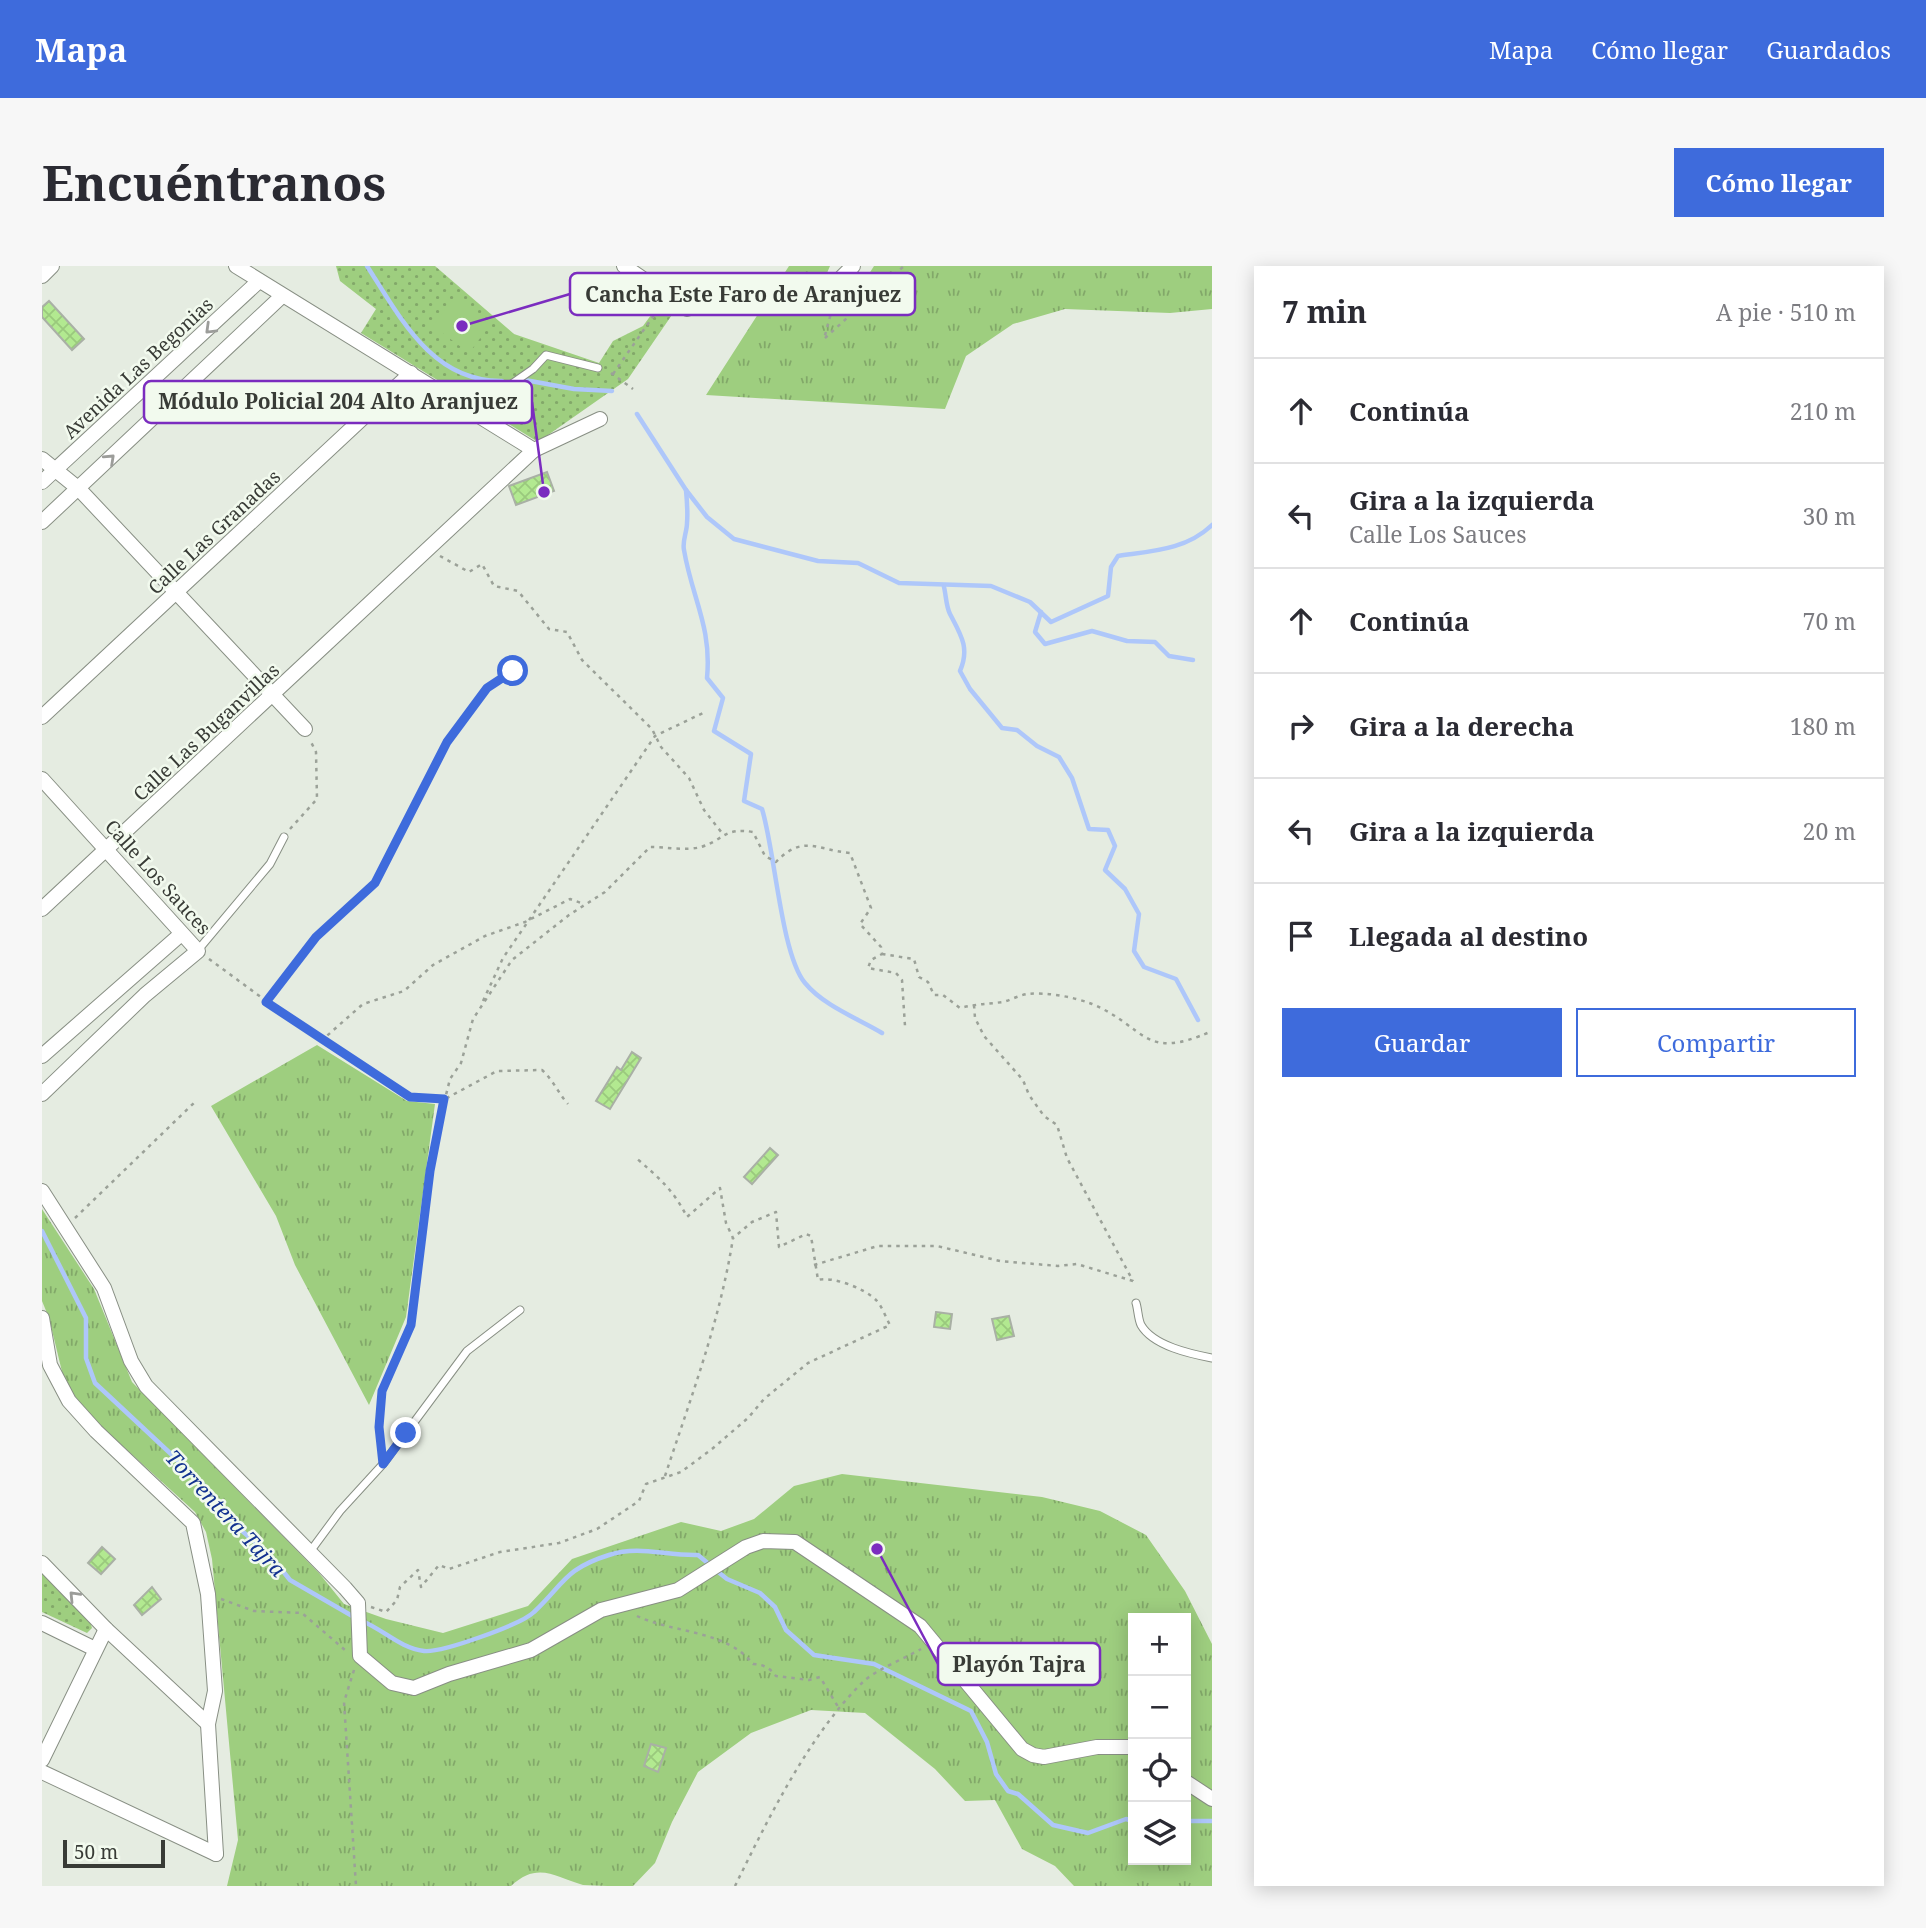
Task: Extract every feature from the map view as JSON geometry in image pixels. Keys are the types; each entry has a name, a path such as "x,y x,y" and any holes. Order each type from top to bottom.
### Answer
{"street":[{"path":"42,276 52,266"},
{"path":"236,266 534,450"},
{"path":"625,266 687,309"},
{"path":"841,278 853,266"},
{"name":"Avenida Las Begonias","path":"42,482 259,281"},
{"path":"42,522 282,296"},
{"name":"Calle Las Granadas","path":"42,717 178,594 411,373"},
{"name":"Calle Las Buganvillas","path":"42,909 109,850 534,450 600,419"},
{"path":"42,459 79,489 305,729"},
{"name":"Calle Los Sauces","path":"42,779 109,850 180,935 198,951"},
{"path":"42,1056 180,935"},
{"path":"42,1094 145,995 198,951"},
{"path":"42,1191 104,1288 131,1362 146,1386 358,1603 360,1656 392,1683 414,1688 449,1674 530,1650 601,1610 678,1590 712,1567 763,1541 795,1542 920,1626 1023,1749 1032,1755 1044,1757 1117,1745 1128,1746"},
{"path":"42,1318 50,1365 69,1401 96,1431 193,1523 208,1594 215,1691 208,1724 216,1854 42,1772"},
{"path":"42,1563 106,1629 208,1724"},
{"path":"42,1623 95,1648"},
{"path":"42,1760 106,1629"},
{"path":"1191,1785 1212,1799"}],"lane":[{"path":"472,412 533,369 546,355 598,368"},
{"path":"198,951 270,864 284,837"},
{"path":"1136,1303 1142,1326 1160,1340 1185,1352 1212,1358"},
{"path":"309,1553 340,1511 383,1464 467,1351 520,1310"}],"path":[{"path":"841,278 824,339 904,266"},
{"path":"612,374 668,295"},
{"path":"598,368 634,389"},
{"path":"428,550 469,572 482,564 495,586 518,591 550,629 567,632 582,660 655,736 661,747 689,778 704,810 722,834"},
{"path":"266,1002 316,937 375,883 447,742 487,688 513,671"},
{"path":"383,1464 379,1427 382,1391 411,1325 430,1171 444,1099 479,1010 503,958 655,736 705,712"},
{"path":"284,837 317,799 316,752 305,729"},
{"path":"479,1010 512,960 605,892 650,848 701,847 722,834 737,830 753,832 765,856 776,862 789,849 814,844 832,852 850,853 871,908 860,924 881,947 882,954"},
{"path":"321,1041 363,1004 404,991 433,965 485,936 529,920 570,899 585,905"},
{"name":"Calle Los Sauces","path":"198,951 321,1041 410,1097 444,1099"},
{"path":"905,1026 902,980 896,973 868,968 870,960 882,954 914,959 919,977 928,982 934,995 943,995 960,1008 973,1004 1003,1002 1025,994 1044,993 1094,1005 1146,1040 1170,1045 1187,1042 1212,1031"},
{"path":"814,1265 878,1246 937,1246 1000,1261 1058,1266 1077,1264 1133,1281 1068,1158 1057,1125 1044,1116 1029,1095 1023,1080 984,1036 975,1018 973,1004"},
{"path":"444,1099 497,1071 542,1070 554,1081 557,1092 568,1104"},
{"path":"65,1228 197,1100"},
{"path":"635,1157 659,1175 678,1199 687,1217 720,1188 726,1223 733,1238 715,1330 705,1349 665,1476"},
{"path":"358,1603 386,1612 397,1600 400,1587 418,1570 421,1587 439,1564 449,1569 500,1552 559,1543 597,1530 639,1501 646,1485 681,1472 712,1449 748,1418 764,1399 808,1363 890,1325 877,1301 866,1292 835,1280 818,1280 811,1236 806,1234 779,1247 776,1212 752,1222 733,1238"},
{"path":"208,1594 254,1611 302,1613 345,1650 360,1656 347,1685 344,1702 356,1886"},
{"path":"625,1604 635,1615 653,1624 672,1624 689,1633 719,1640 746,1655 752,1664 761,1664 776,1676 809,1680 820,1677 840,1710"},
{"path":"735,1886 763,1829 802,1761 840,1710 866,1679 934,1642"}],"green space":[{"path":"336,266 435,266 514,334 599,363 613,341 643,326 662,300 676,309 628,379 538,442 361,333 376,309 340,281"},
{"path":"789,266 830,266 818,294 837,301 852,296 874,266 1212,266 1212,309 1170,313 1065,309 1013,324 966,356 945,409 706,395"},
{"path":"454,298 490,325 469,353 433,326"},
{"path":"317,1045 407,1101 435,1104 406,1317 369,1405 295,1265 276,1216 211,1106"},
{"path":"42,1209 94,1289 132,1382 319,1573 344,1604 386,1619 443,1633 528,1606 572,1559 681,1522 721,1531 754,1519 794,1486 842,1474 1042,1497 1100,1511 1146,1535 1185,1591 1212,1644 1212,1886 1074,1886 1055,1866 1022,1849 995,1800 965,1801 935,1769 865,1713 811,1710 751,1733 698,1772 672,1822 655,1863 633,1886 583,1885 555,1875 538,1873 521,1878 511,1886 227,1886 238,1840 212,1559 206,1532 195,1512 94,1420 65,1384 49,1318 42,1301"},
{"path":"42,1573 90,1621 92,1628 87,1633 42,1612"}],"building":[{"path":"49,301 84,339 72,350 42,317 42,307"},
{"path":"547,472 554,491 516,505 509,486"},
{"path":"632,1052 641,1058 610,1109 596,1101 617,1067 621,1070"},
{"path":"770,1148 778,1155 752,1184 744,1177"},
{"path":"936,1312 952,1314 950,1329 934,1327"},
{"path":"1009,1316 1014,1336 997,1340 992,1319"},
{"path":"102,1547 115,1559 101,1574 88,1563"},
{"path":"152,1587 161,1599 142,1615 134,1605"},
{"path":"651,1744 666,1748 658,1772 644,1766"}],"waterway":[{"path":"367,266 406,325 437,358 456,371 477,378 502,381"},
{"path":"525,380 574,389 612,391"},
{"path":"637,414 686,490 707,517 734,539 818,561 858,563 899,583 991,586 1030,602 1051,622 1108,596 1111,567 1118,556 1156,551 1180,544 1191,540 1212,525"},
{"path":"686,490 687,526 684,550 687,567 707,643 707,678 723,698 714,731 751,754 744,801 762,809 784,926 797,969 805,983 822,998 882,1033"},
{"path":"944,587 949,611 963,642 964,655 960,671 970,689 1002,728 1017,730 1037,746 1059,757 1072,778 1089,829 1108,830 1115,846 1105,870 1125,889 1139,914 1134,951 1144,967 1176,979 1198,1020"},
{"path":"1041,612 1035,632 1045,644 1092,631 1127,641 1155,642 1169,656 1193,660"},
{"name":"Torrentera Tajra","path":"42,1231 86,1318 86,1358 95,1383 201,1482 234,1524 270,1555 290,1580 354,1617"},
{"name":"Torrentera Tajra","path":"362,1621 407,1646 424,1651 433,1650 481,1637 527,1617 573,1572 609,1555 631,1551 698,1555 710,1565"},
{"name":"Torrentera Tajra","path":"717,1571 727,1579 760,1593 775,1607 786,1630 814,1655 874,1664 971,1711 987,1742 996,1774 1008,1791 1018,1794 1053,1825 1088,1833 1128,1820"},
{"name":"Torrentera Tajra","path":"1191,1821 1212,1821"}],"place":[{"name":"Cancha Este Faro de Aranjuez","path":"462,326"},
{"name":"Módulo Policial 204 Alto Aranjuez","path":"544,492"},
{"name":"Playón Tajra","path":"877,1549"}],"route":[{"path":"406,1433 383,1464 379,1427 382,1391 411,1325 430,1171 444,1099 410,1097 321,1041 266,1002 316,937 375,883 418,794 447,742 487,688 513,671"}]}
